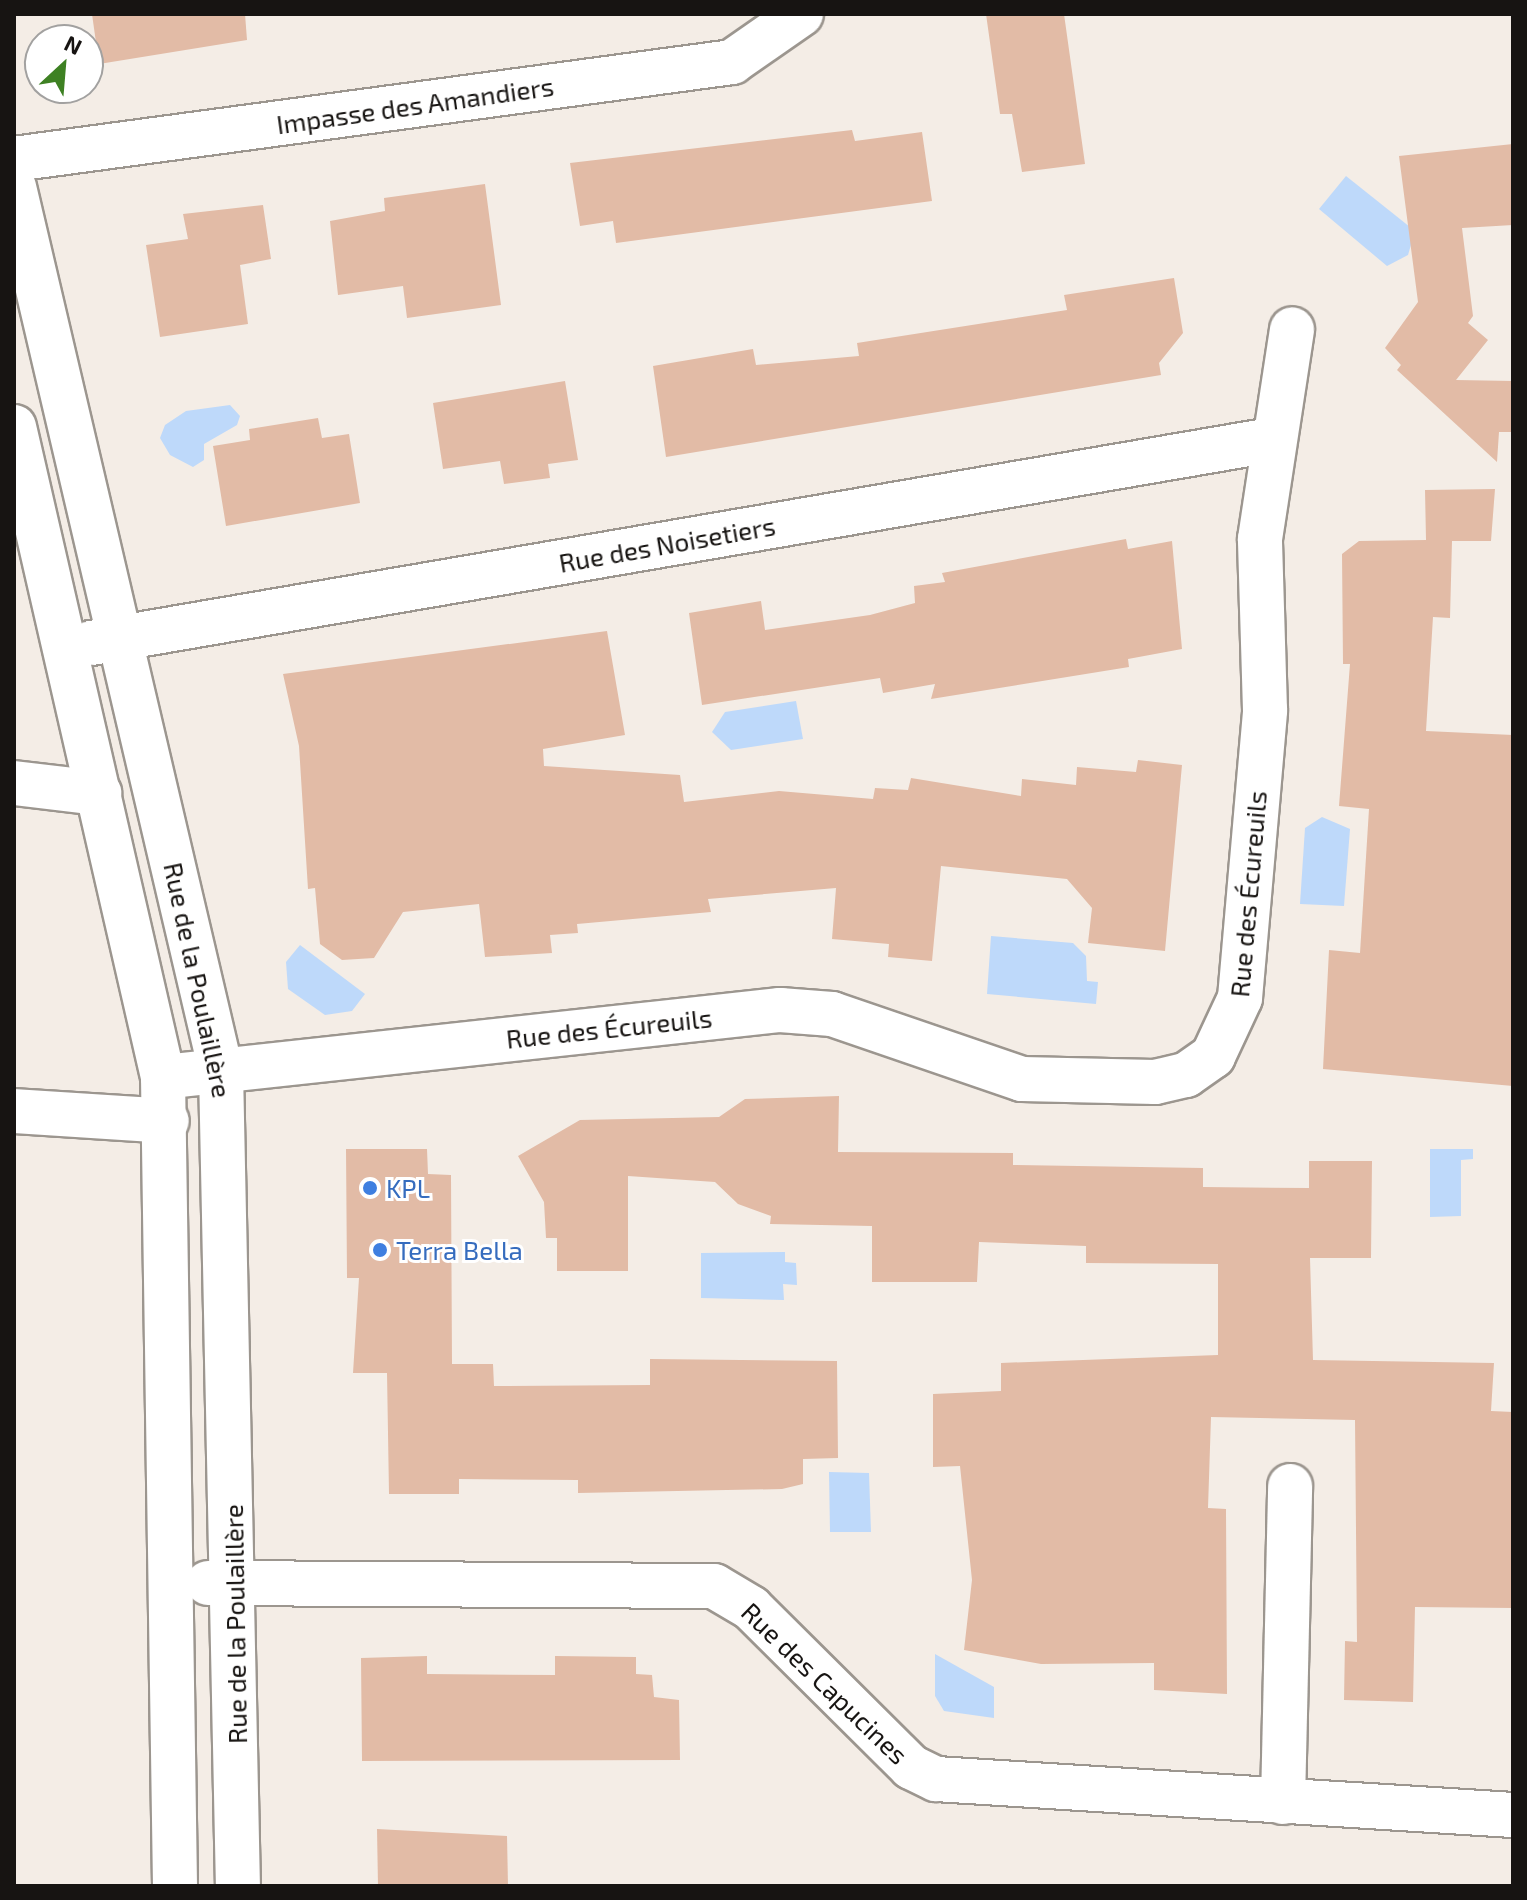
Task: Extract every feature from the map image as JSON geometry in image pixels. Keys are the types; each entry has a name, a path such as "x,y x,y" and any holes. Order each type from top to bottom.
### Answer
{"street":[{"name":"Impasse des Amandiers","path":"14,159 732,62 801,14"},
{"name":"Rue de la Poulaillère","path":"14,187 221,1071 235,1583 238,1886"},
{"name":"Rue des Écureuils","path":"163,1077 780,1010 832,1014 1022,1079 1155,1082 1186,1075 1213,1056 1240,998 1265,710 1260,539 1271,440 1292,329"},
{"path":"14,427 163,1077 167,1121 175,1584 175,1886"},
{"name":"Rue des Noisetiers","path":"63,648 1271,440"},
{"path":"14,783 99,793"},
{"path":"14,1111 167,1121"},
{"path":"1283,1802 1290,1486"},
{"name":"Rue des Capucines","path":"175,1584 714,1586 751,1608 911,1767 936,1779 1513,1815"}],"water":[{"path":"1346,176 1415,231 1408,255 1387,266 1319,209"},
{"path":"230,405 240,416 237,425 204,444 204,460 193,467 170,455 160,438 165,425 186,411"},
{"path":"796,701 803,739 731,750 712,732 725,712"},
{"path":"1322,817 1350,829 1344,906 1300,904 1305,828"},
{"path":"991,936 1073,943 1086,956 1087,981 1098,982 1096,1004 987,994"},
{"path":"300,945 365,994 352,1011 325,1015 288,989 286,962"},
{"path":"1430,1149 1473,1149 1473,1159 1461,1160 1461,1216 1430,1217"},
{"path":"785,1252 785,1262 796,1263 797,1285 783,1284 784,1300 701,1298 701,1253"},
{"path":"829,1472 869,1473 871,1532 830,1532"},
{"path":"935,1654 994,1687 994,1718 944,1711 935,1696"}],"building":[{"path":"92,14 245,14 247,40 104,63 104,24 93,24"},
{"path":"986,14 1064,14 1085,164 1022,172 1012,114 1000,114"},
{"path":"852,130 855,141 922,132 932,201 616,243 613,221 580,226 570,163"},
{"path":"1513,144 1513,225 1462,228 1473,316 1468,323 1488,340 1456,380 1513,381 1513,432 1499,432 1497,462 1397,370 1401,365 1385,348 1418,302 1399,156"},
{"path":"485,184 501,305 407,318 403,286 338,295 330,221 385,211 384,198"},
{"path":"263,205 271,259 240,265 248,324 160,337 146,245 188,239 183,214"},
{"path":"1174,278 1183,333 1159,363 1161,375 666,457 653,366 753,349 756,365 859,356 857,343 1067,310 1064,295"},
{"path":"565,381 578,460 548,464 550,478 504,484 500,461 443,469 433,403"},
{"path":"318,418 322,438 349,434 360,503 226,526 213,446 250,440 249,429"},
{"path":"1495,489 1491,541 1452,541 1450,618 1433,617 1426,731 1513,735 1513,1086 1323,1069 1329,950 1360,953 1369,809 1339,806 1350,664 1343,664 1342,554 1359,541 1426,540 1425,490"},
{"path":"1126,539 1128,549 1172,541 1182,649 1128,659 1129,667 931,699 935,684 883,693 880,678 702,705 689,613 761,601 765,630 870,615 915,603 914,586 945,582 942,573"},
{"path":"607,631 625,735 543,749 544,766 680,775 684,802 779,791 873,799 875,788 908,790 911,778 1021,796 1022,779 1076,785 1077,767 1136,772 1138,760 1182,765 1165,951 1088,943 1092,908 1067,879 941,866 932,961 888,957 889,944 832,939 836,888 708,899 711,912 577,924 578,933 550,935 552,953 485,957 479,904 403,912 374,958 342,960 320,944 315,888 308,889 299,746 283,674"},
{"path":"839,1096 838,1152 1013,1153 1013,1165 1203,1168 1203,1187 1309,1188 1309,1161 1372,1161 1371,1258 1310,1258 1313,1360 1494,1363 1491,1411 1513,1412 1513,1608 1415,1607 1413,1702 1344,1700 1345,1641 1357,1642 1355,1420 1211,1417 1208,1508 1226,1509 1227,1694 1154,1690 1154,1663 1041,1664 964,1650 972,1580 960,1466 933,1467 933,1394 1001,1391 1001,1363 1218,1355 1218,1264 1086,1263 1086,1246 979,1242 977,1282 872,1282 872,1226 770,1224 771,1216 738,1204 715,1182 628,1176 628,1271 557,1271 557,1238 546,1238 544,1202 518,1156 580,1120 719,1117 745,1099"},
{"path":"346,1149 427,1149 428,1174 451,1175 452,1364 493,1364 494,1386 650,1385 650,1359 837,1361 838,1458 803,1459 803,1484 782,1489 578,1493 578,1480 459,1479 459,1494 389,1494 387,1373 353,1373 359,1278 347,1278"},
{"path":"427,1656 427,1674 555,1675 555,1656 636,1657 636,1674 652,1675 654,1697 679,1700 680,1760 362,1761 361,1658"},
{"path":"377,1829 507,1836 508,1886 378,1886"}],"place":[{"name":"KPL","path":"370,1188"},
{"name":"Terra Bella","path":"380,1250"}]}
